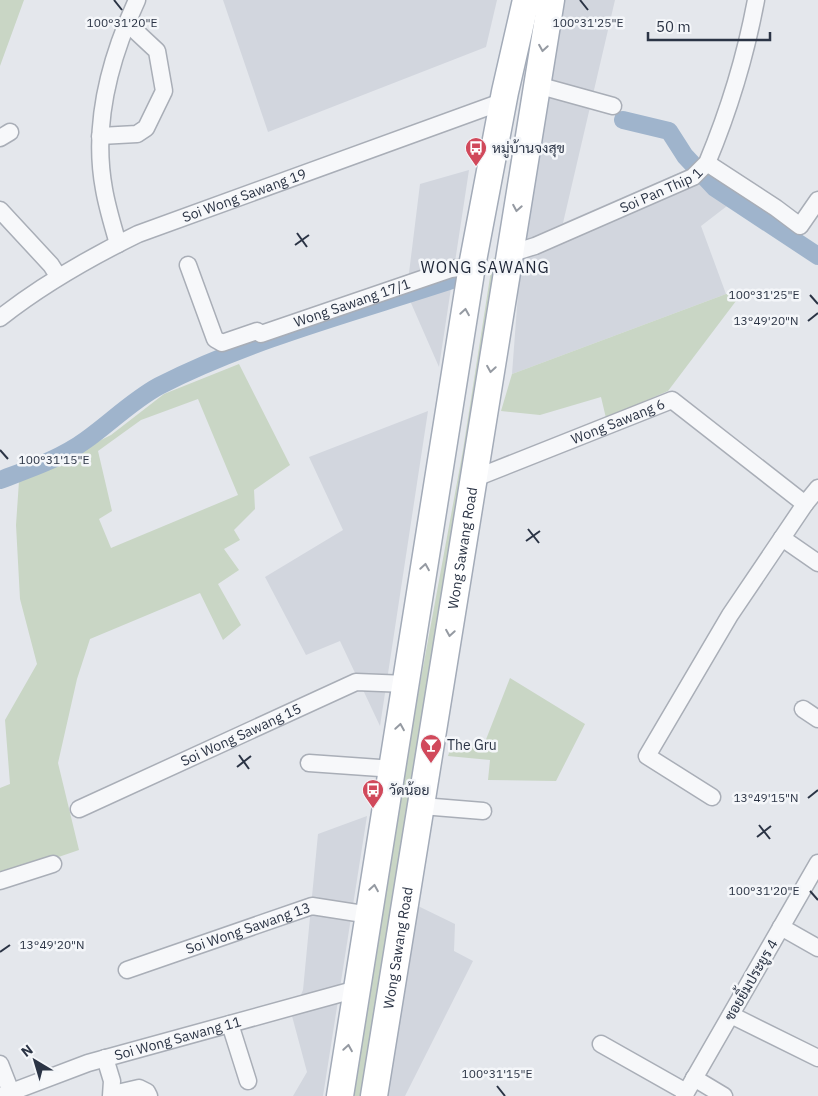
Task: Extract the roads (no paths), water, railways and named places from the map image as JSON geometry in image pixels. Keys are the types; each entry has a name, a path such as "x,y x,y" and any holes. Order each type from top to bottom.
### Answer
{"main road":[{"path":"504,96 507,32 512,0"},
{"path":"340,1096 394,768 472,266 504,96 526,0"},
{"name":"Wong Sawang Road","path":"374,1096 551,0"}],"street":[{"path":"118,244 104,188 100,136 107,85 120,37 137,0"},
{"name":"Soi Pan Thip 1","path":"509,254 535,246 701,169 729,109 748,46 756,0"},
{"path":"100,136 137,134 146,128 164,91 157,51 127,22"},
{"path":"537,85 613,106"},
{"name":"Soi Wong Sawang 19","path":"0,318 35,290 58,276 138,234 504,96"},
{"path":"701,169 776,208 800,226 818,200"},
{"path":"0,210 51,265 58,276"},
{"name":"Wong Sawang 17/1","path":"188,266 215,338 222,343 251,332 257,331 261,334 451,269 472,266"},
{"name":"Wong Sawang 6","path":"473,480 672,400 805,504"},
{"path":"712,797 647,756 730,616 805,504 818,488"},
{"path":"782,538 818,563"},
{"name":"Soi Wong Sawang 15","path":"79,809 356,682 407,684"},
{"path":"803,709 818,719"},
{"path":"309,763 394,768"},
{"path":"422,806 483,811"},
{"name":"ซอยยิ้มประยูร 4","path":"688,1089 818,863"},
{"path":"0,881 53,864"},
{"name":"Soi Wong Sawang 13","path":"127,970 312,906 370,915"},
{"path":"781,927 818,948"},
{"name":"Soi Wong Sawang 11","path":"12,1094 105,1058 358,989"},
{"path":"730,1015 818,1058"},
{"path":"230,1024 248,1082"},
{"path":"601,1044 688,1089 724,1096"},
{"path":"105,1058 112,1081 112,1095 139,1088 147,1092 149,1096"},
{"path":"0,1064 12,1094"}],"waterway":[{"path":"623,120 669,131 685,156 715,188 818,256"},
{"path":"0,480 66,453 149,392 194,369 304,327 452,280"}],"place":[{"name":"หมู่บ้านจงสุข","path":"476,167"},
{"name":"The Gru","path":"431,764"},
{"name":"วัดน้อย","path":"373,809"}],"district":[{"name":"WONG SAWANG","path":"485,267"}]}
